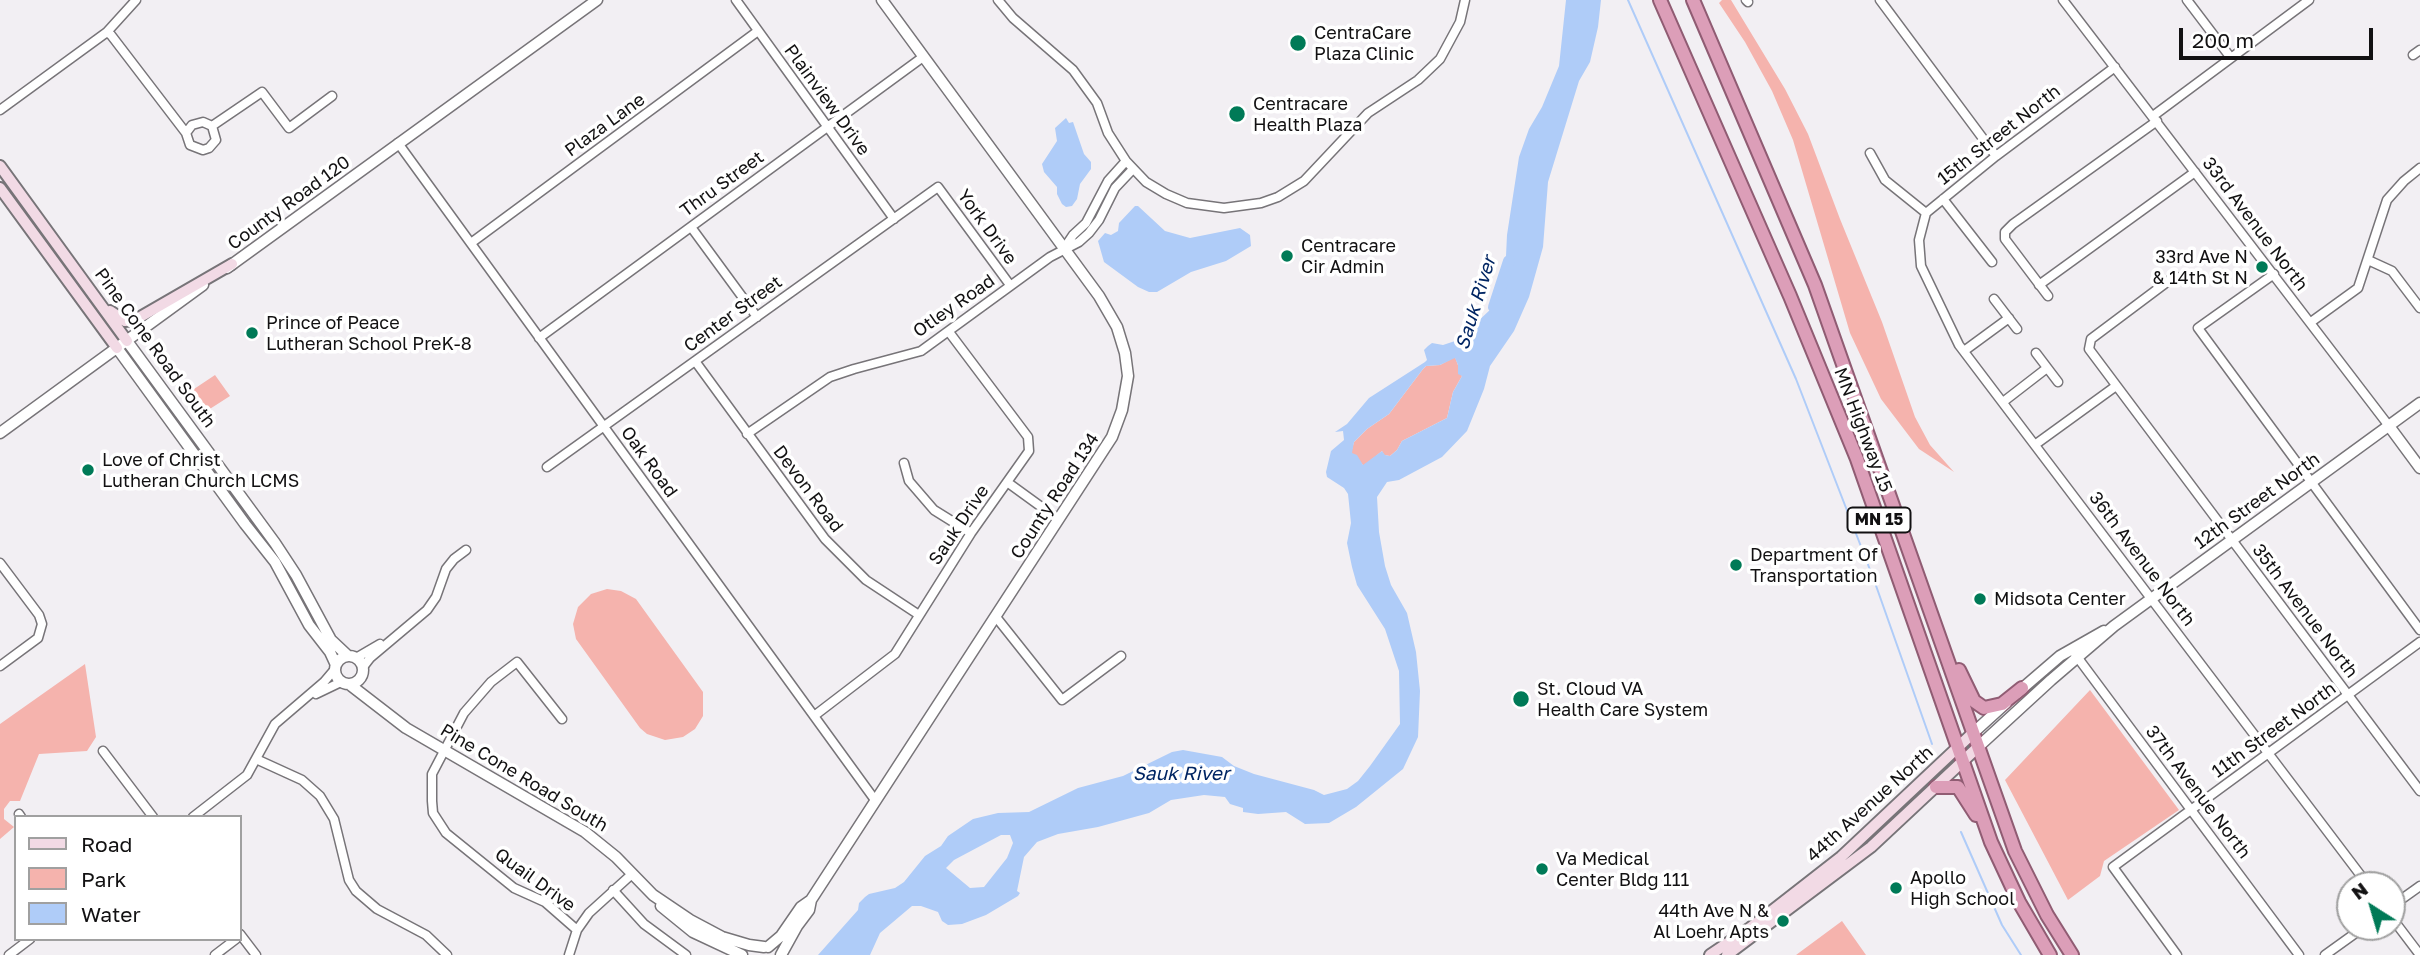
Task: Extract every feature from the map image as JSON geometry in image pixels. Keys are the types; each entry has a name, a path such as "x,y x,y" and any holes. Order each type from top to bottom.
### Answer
{"highway":[{"name":"MN Highway 15","path":"1660,0 1790,296 1857,459 1960,747 1991,842 2019,902 2050,955"},
{"name":"MN Highway 15","path":"1693,0 1815,285 1978,747 2025,871 2047,915 2072,955"},
{"path":"1920,580 1974,701 1984,708 1994,707 2022,688"},
{"path":"1936,786 1953,786 1962,791 1991,842"}],"main road":[{"name":"Pine Cone Road South","path":"0,166 101,303 122,345"},
{"name":"Pine Cone Road South","path":"0,188 122,345"},
{"path":"101,303 120,318 135,320 232,264"},
{"name":"44th Avenue North","path":"1790,902 1973,733"},
{"name":"12th Street North","path":"1964,760 1978,747"},
{"name":"44th Avenue North","path":"1790,902 1871,847 1964,760"},
{"path":"1710,955 1790,902"},
{"path":"1727,955 1790,902"}],"street":[{"path":"0,110 107,32 136,0"},
{"name":"County Road 120","path":"0,433 597,0"},
{"name":"Plainview Drive","path":"736,0 894,219"},
{"name":"County Road 134","path":"780,955 808,910 811,900 875,800 1112,437 1122,410 1128,376 1125,353 1117,327 1098,296 882,0"},
{"path":"998,0 1019,23 1057,53 1089,90 1097,103 1108,134 1126,161 1146,182 1187,203 1205,207 1242,208 1278,197 1304,181 1368,113 1430,71 1454,37 1465,0"},
{"path":"1880,0 1996,156"},
{"name":"33rd Avenue North","path":"2063,0 2420,468"},
{"path":"2187,0 2231,58"},
{"path":"2048,296 2005,239 2006,232 2013,224 2155,119 2307,0"},
{"name":"Plaza Lane","path":"471,243 758,31"},
{"path":"107,32 186,133 190,145 203,150 209,148 216,139 212,126 203,122 197,122 186,133"},
{"name":"Thru Street","path":"539,338 923,57"},
{"name":"15th Street North","path":"1926,213 2115,66"},
{"path":"212,126 262,92 289,128 332,96"},
{"name":"Oak Road","path":"398,143 875,800"},
{"path":"1870,153 1885,180 1926,213"},
{"path":"1063,249 1086,223 1108,181 1126,161"},
{"path":"1063,249 1079,242 1089,233 1100,220 1115,188 1133,169"},
{"path":"2311,322 2358,288 2388,200 2404,181 2420,169"},
{"path":"2039,285 2195,172"},
{"name":"Center Street","path":"547,467 938,187"},
{"name":"York Drive","path":"938,187 1010,285"},
{"path":"1943,199 1992,262"},
{"name":"36th Avenue North","path":"1926,213 1919,240 1921,266 1964,351 2358,871"},
{"path":"691,226 757,317"},
{"name":"Otley Road","path":"747,434 830,377 921,351 1063,249"},
{"path":"2368,260 2392,271 2420,308"},
{"path":"2274,274 2198,328 2420,629"},
{"name":"35th Avenue North","path":"2175,276 2091,339 2089,349 2420,791"},
{"path":"1994,299 2017,329"},
{"path":"1964,351 2009,318"},
{"name":"Sauk Drive","path":"814,716 895,654 971,533 1029,451 1028,437 949,332"},
{"name":"Pine Cone Road South","path":"122,345 275,543 296,575 331,640 357,665 364,688 377,706"},
{"name":"Pine Cone Road South","path":"122,345 245,524 275,562 309,625 330,652 335,667"},
{"path":"2036,353 2058,382"},
{"name":"Devon Road","path":"695,361 825,539 866,580 919,615"},
{"path":"2003,402 2047,368"},
{"path":"2036,444 2116,386"},
{"name":"12th Street North","path":"1973,733 2022,688 2233,541 2420,403"},
{"path":"905,463 909,481 934,510 971,533"},
{"path":"1007,482 1058,519"},
{"path":"197,815 247,775 269,732 324,682 341,659 357,665 410,626 433,603 450,564 466,550"},
{"path":"0,563 39,615 42,624 38,638 0,666"},
{"path":"996,617 1062,700 1121,656"},
{"name":"11th Street North","path":"2177,955 2113,867 2420,642"},
{"name":"12th Street North","path":"1978,747 2074,653"},
{"name":"37th Avenue North","path":"2074,653 2299,955"},
{"name":"Quail Drive","path":"562,719 517,662 491,682 464,712 432,774 433,813 446,833 514,888 545,902 578,930"},
{"path":"295,706 345,683 355,683 357,665"},
{"path":"335,667 336,677 345,683"},
{"name":"Pine Cone Road South","path":"345,683 406,728 571,822 605,847 681,925 743,955"},
{"path":"103,751 151,815"},
{"path":"256,760 302,780 320,796 334,819 349,880 356,891 377,909 426,935 447,955"},
{"path":"569,955 578,930 589,913 632,874"},
{"name":"Pine Cone Road South","path":"647,889 681,914 714,933 743,944 766,947"},
{"path":"613,890 644,924 686,955"},
{"name":"County Road 134","path":"753,955 781,936 801,907 811,900"},
{"path":"2406,936 2420,955"},
{"path":"242,939 256,955"},
{"path":"9,955 27,941"},
{"path":"215,955 233,941"},
{"path":"2325,955 2344,941"},
{"path":"766,947 780,955"}],"green space":[{"path":"1722,0 1731,0 1785,89 1808,134 1882,322 1915,417 1930,445 1954,472 1919,449 1881,399 1850,333 1793,140 1772,91 1745,42 1719,3"},
{"path":"1455,357 1462,376 1453,392 1447,418 1402,441 1390,456 1384,455 1382,451 1364,466 1351,453 1354,442 1389,414 1426,366 1440,365"},
{"path":"215,375 230,396 202,414 188,393"},
{"path":"607,589 621,591 636,599 703,692 703,716 695,729 683,737 665,740 647,734 640,728 576,639 573,624 578,607 591,594"},
{"path":"85,664 96,737 87,751 39,754 20,801 10,801 4,809 4,819 14,827 0,839 0,724"},
{"path":"2090,690 2179,810 2104,861 2100,876 2068,900 2005,780"},
{"path":"1842,921 1866,955 1796,955"}],"water":[{"name":"Sauk River","path":"1566,0 1601,0 1590,62 1579,81 1548,182 1543,247 1529,297 1514,331 1490,366 1467,431 1442,457 1399,480 1387,482 1377,497 1385,566 1391,585 1407,613 1416,652 1420,691 1418,737 1403,769 1356,807 1329,823 1305,824 1286,812 1243,812 1243,808 1230,804 1225,797 1204,795 1171,800 1149,813 1098,827 1058,834 1037,842 1024,857 1018,896 986,915 962,924 948,925 942,921 938,912 912,906 880,933 870,955 818,955 858,910 859,903 865,897 895,888 904,882 925,856 973,819 998,813 1029,812 1078,788 1123,776 1172,752 1183,750 1222,757 1234,766 1254,774 1324,795 1347,789 1358,781 1400,724 1399,671 1385,629 1357,585 1347,543 1351,523 1348,494 1344,488 1327,477 1331,451 1344,440 1343,431 1335,432 1347,424 1369,398 1425,362 1427,360 1424,350 1428,346 1432,343 1443,345 1458,340 1492,308 1505,277 1507,235 1519,157 1529,129 1542,107 1559,66","holes":["1455,358 1458,374 1462,376 1453,392 1447,418 1402,441 1390,456 1382,451 1363,465 1357,455 1352,453 1354,442 1389,414 1426,366 1440,365","1001,835 1010,835 1013,843 1007,858 984,887 970,888 946,868 954,860"]},
{"path":"1066,118 1069,123 1073,122 1084,154 1091,162 1091,169 1080,184 1077,199 1072,206 1066,207 1057,194 1057,187 1044,172 1042,164 1057,141 1055,128"},
{"path":"1135,206 1165,231 1190,238 1240,228 1250,235 1251,246 1226,261 1191,272 1157,292 1149,292 1104,262 1098,241 1105,233 1111,235 1118,231 1119,223"}],"waterway":[{"path":"1628,0 1796,379 1874,580 1932,744"},
{"name":"Sauk River","path":"1494,307 1509,261"},
{"path":"1961,832 2002,925 2021,955"}],"place":[{"name":"CentraCare Plaza Clinic","path":"1298,43"},
{"name":"Centracare Health Plaza","path":"1237,114"},
{"name":"Centracare Cir Admin","path":"1287,256"},
{"name":"33rd Ave N & 14th St N","path":"2262,267"},
{"name":"Prince of Peace Lutheran School PreK-8","path":"252,333"},
{"name":"Love of Christ Lutheran Church LCMS","path":"88,470"},
{"name":"Department Of Transportation","path":"1736,565"},
{"name":"Midsota Center","path":"1980,599"},
{"name":"St. Cloud VA Health Care System","path":"1521,699"},
{"name":"Va Medical Center Bldg 111","path":"1542,869"},
{"name":"Apollo High School","path":"1896,888"},
{"name":"44th Ave N & Al Loehr Apts","path":"1783,921"}]}
